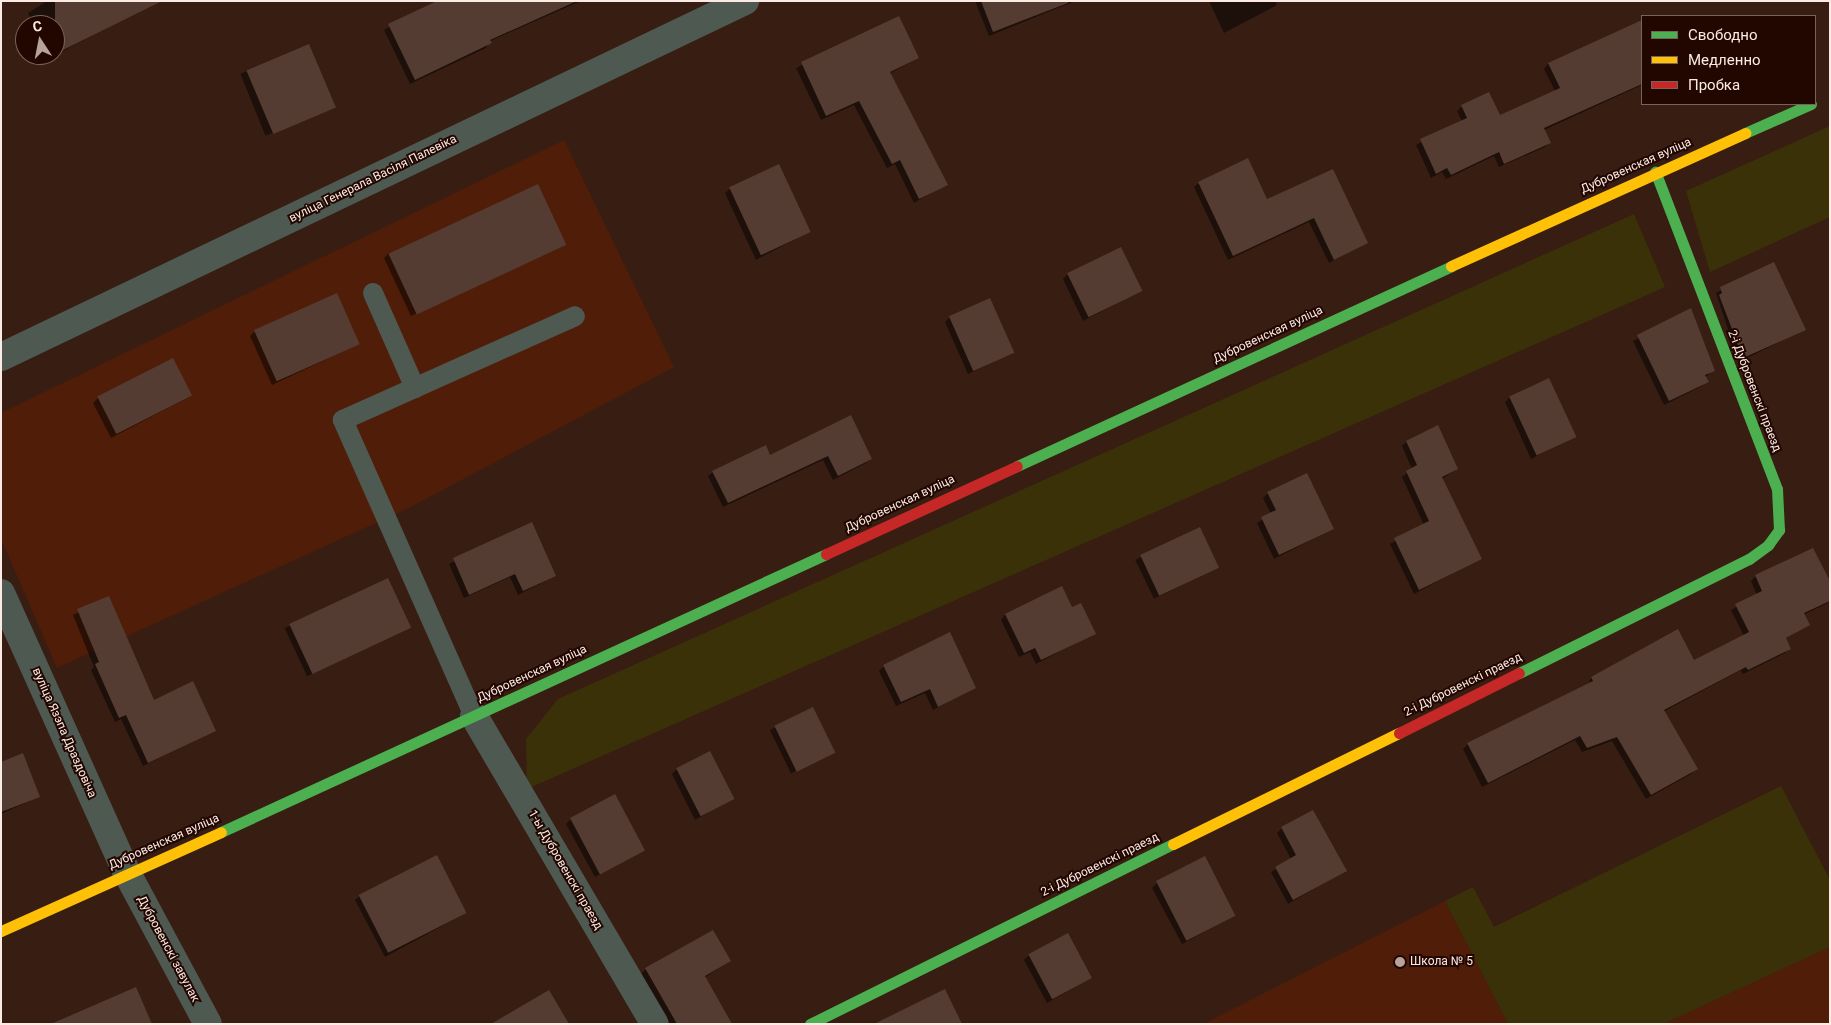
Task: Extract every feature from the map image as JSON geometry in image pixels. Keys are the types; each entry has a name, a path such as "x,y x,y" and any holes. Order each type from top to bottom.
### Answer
{"main road":[{"name":"Дубровенская вуліца","path":"1,931 474,716 1655,172 1809,105"},
{"name":"2-і Дубровенскі праезд","path":"810,1024 1740,563 1768,545 1779,530 1777,489 1655,172"}],"street":[{"name":"вуліца Генерала Васіля Палевіка","path":"1,356 745,1"},
{"name":"вуліца Язэпа Драздовіча","path":"1,593 127,873"},
{"name":"1-ы Дубровенскі праезд","path":"474,716 655,1024"},
{"name":"Дубровенскі завулак","path":"127,873 208,1024"}],"lane":[{"path":"374,292 416,388"},
{"path":"474,716 343,420 575,316"}],"shaded area":[{"path":"1830,126 1830,217 1710,272 1686,191"},
{"path":"564,140 674,367 409,508 57,668 1,539 1,413"},
{"path":"1634,214 1665,287 527,789 526,739 558,699"},
{"path":"1781,786 1830,880 1830,947 1663,1024 1508,1024 1445,901 1473,887 1494,927"},
{"name":"Школа № 5","path":"1445,901 1508,1024 1203,1024"},
{"path":"1830,947 1830,1024 1663,1024"}],"building":[{"path":"55,1 162,1 65,49 65,15 55,15"},
{"path":"437,1 577,1 490,40 492,43 415,80 388,24"},
{"path":"981,1 1068,1 1068,3 993,32"},
{"path":"899,16 919,58 890,72 948,185 919,199 900,160 892,164 859,101 826,116 801,62"},
{"path":"1641,20 1641,84 1544,128 1551,143 1504,164 1499,152 1451,175 1447,168 1436,174 1420,139 1467,118 1461,105 1489,92 1500,115 1560,88 1548,63"},
{"path":"309,44 336,108 273,134 246,71"},
{"path":"1248,158 1267,199 1333,169 1368,243 1334,260 1314,218 1233,256 1198,182"},
{"path":"779,164 811,232 761,255 729,187"},
{"path":"538,184 566,245 417,314 388,254"},
{"path":"1121,247 1142,291 1089,317 1067,273"},
{"path":"1774,262 1806,330 1743,358 1719,295 1722,293 1720,287"},
{"path":"337,293 360,344 277,381 254,330"},
{"path":"990,298 1014,353 973,371 949,316"},
{"path":"1691,308 1715,371 1705,375 1709,382 1669,401 1637,335"},
{"path":"173,358 192,395 116,434 97,397"},
{"path":"1549,378 1576,437 1537,456 1509,397"},
{"path":"851,415 872,459 838,476 828,456 728,503 712,471 766,445 770,455"},
{"path":"1438,425 1458,469 1442,477 1482,559 1419,590 1394,538 1429,521 1406,471 1417,465 1406,441"},
{"path":"1307,473 1334,529 1279,555 1261,517 1276,510 1267,492"},
{"path":"532,522 556,576 523,591 515,574 469,595 453,558"},
{"path":"1200,527 1219,568 1159,596 1140,555"},
{"path":"1813,548 1830,581 1830,601 1804,613 1810,625 1786,638 1791,649 1748,670 1746,667 1664,710 1698,769 1651,795 1617,737 1587,748 1580,736 1488,783 1467,743 1593,681 1591,677 1678,629 1694,660 1749,632 1735,604 1762,591 1755,575"},
{"path":"388,578 411,628 312,674 289,624"},
{"path":"1062,586 1072,607 1081,603 1096,634 1041,660 1035,648 1024,653 1005,614"},
{"path":"109,596 154,700 193,681 216,731 148,763 126,715 119,718 95,664 99,662 77,609"},
{"path":"950,632 976,688 938,707 930,689 901,702 883,665"},
{"path":"813,707 835,753 797,772 774,726"},
{"path":"710,751 735,799 701,816 676,768"},
{"path":"23,753 40,797 1,812 1,762"},
{"path":"615,794 645,851 600,874 570,818"},
{"path":"1313,810 1347,871 1293,900 1275,867 1296,855 1281,827"},
{"path":"437,855 467,913 388,953 359,895"},
{"path":"1205,856 1235,916 1186,941 1156,881"},
{"path":"713,930 731,961 705,976 732,1024 677,1024 645,968"},
{"path":"1068,933 1092,978 1052,999 1028,954"},
{"path":"136,987 152,1024 51,1024"},
{"path":"945,989 962,1024 874,1024"},
{"path":"549,990 569,1024 491,1024"}],"traffic: fast":[{"path":"1745,133 1809,105"},
{"path":"1519,673 1749,559 1768,545 1779,530 1777,489 1655,172"},
{"path":"1017,466 1451,266"},
{"path":"221,832 826,554"},
{"path":"810,1024 1173,844"}],"traffic: slow":[{"path":"1451,266 1745,133"},
{"path":"1173,844 1399,733"},
{"path":"1,931 221,832"}],"traffic: jam":[{"path":"826,554 1017,466"},
{"path":"1399,733 1519,673"}],"place":[{"name":"Школа № 5","path":"1400,962"}]}
